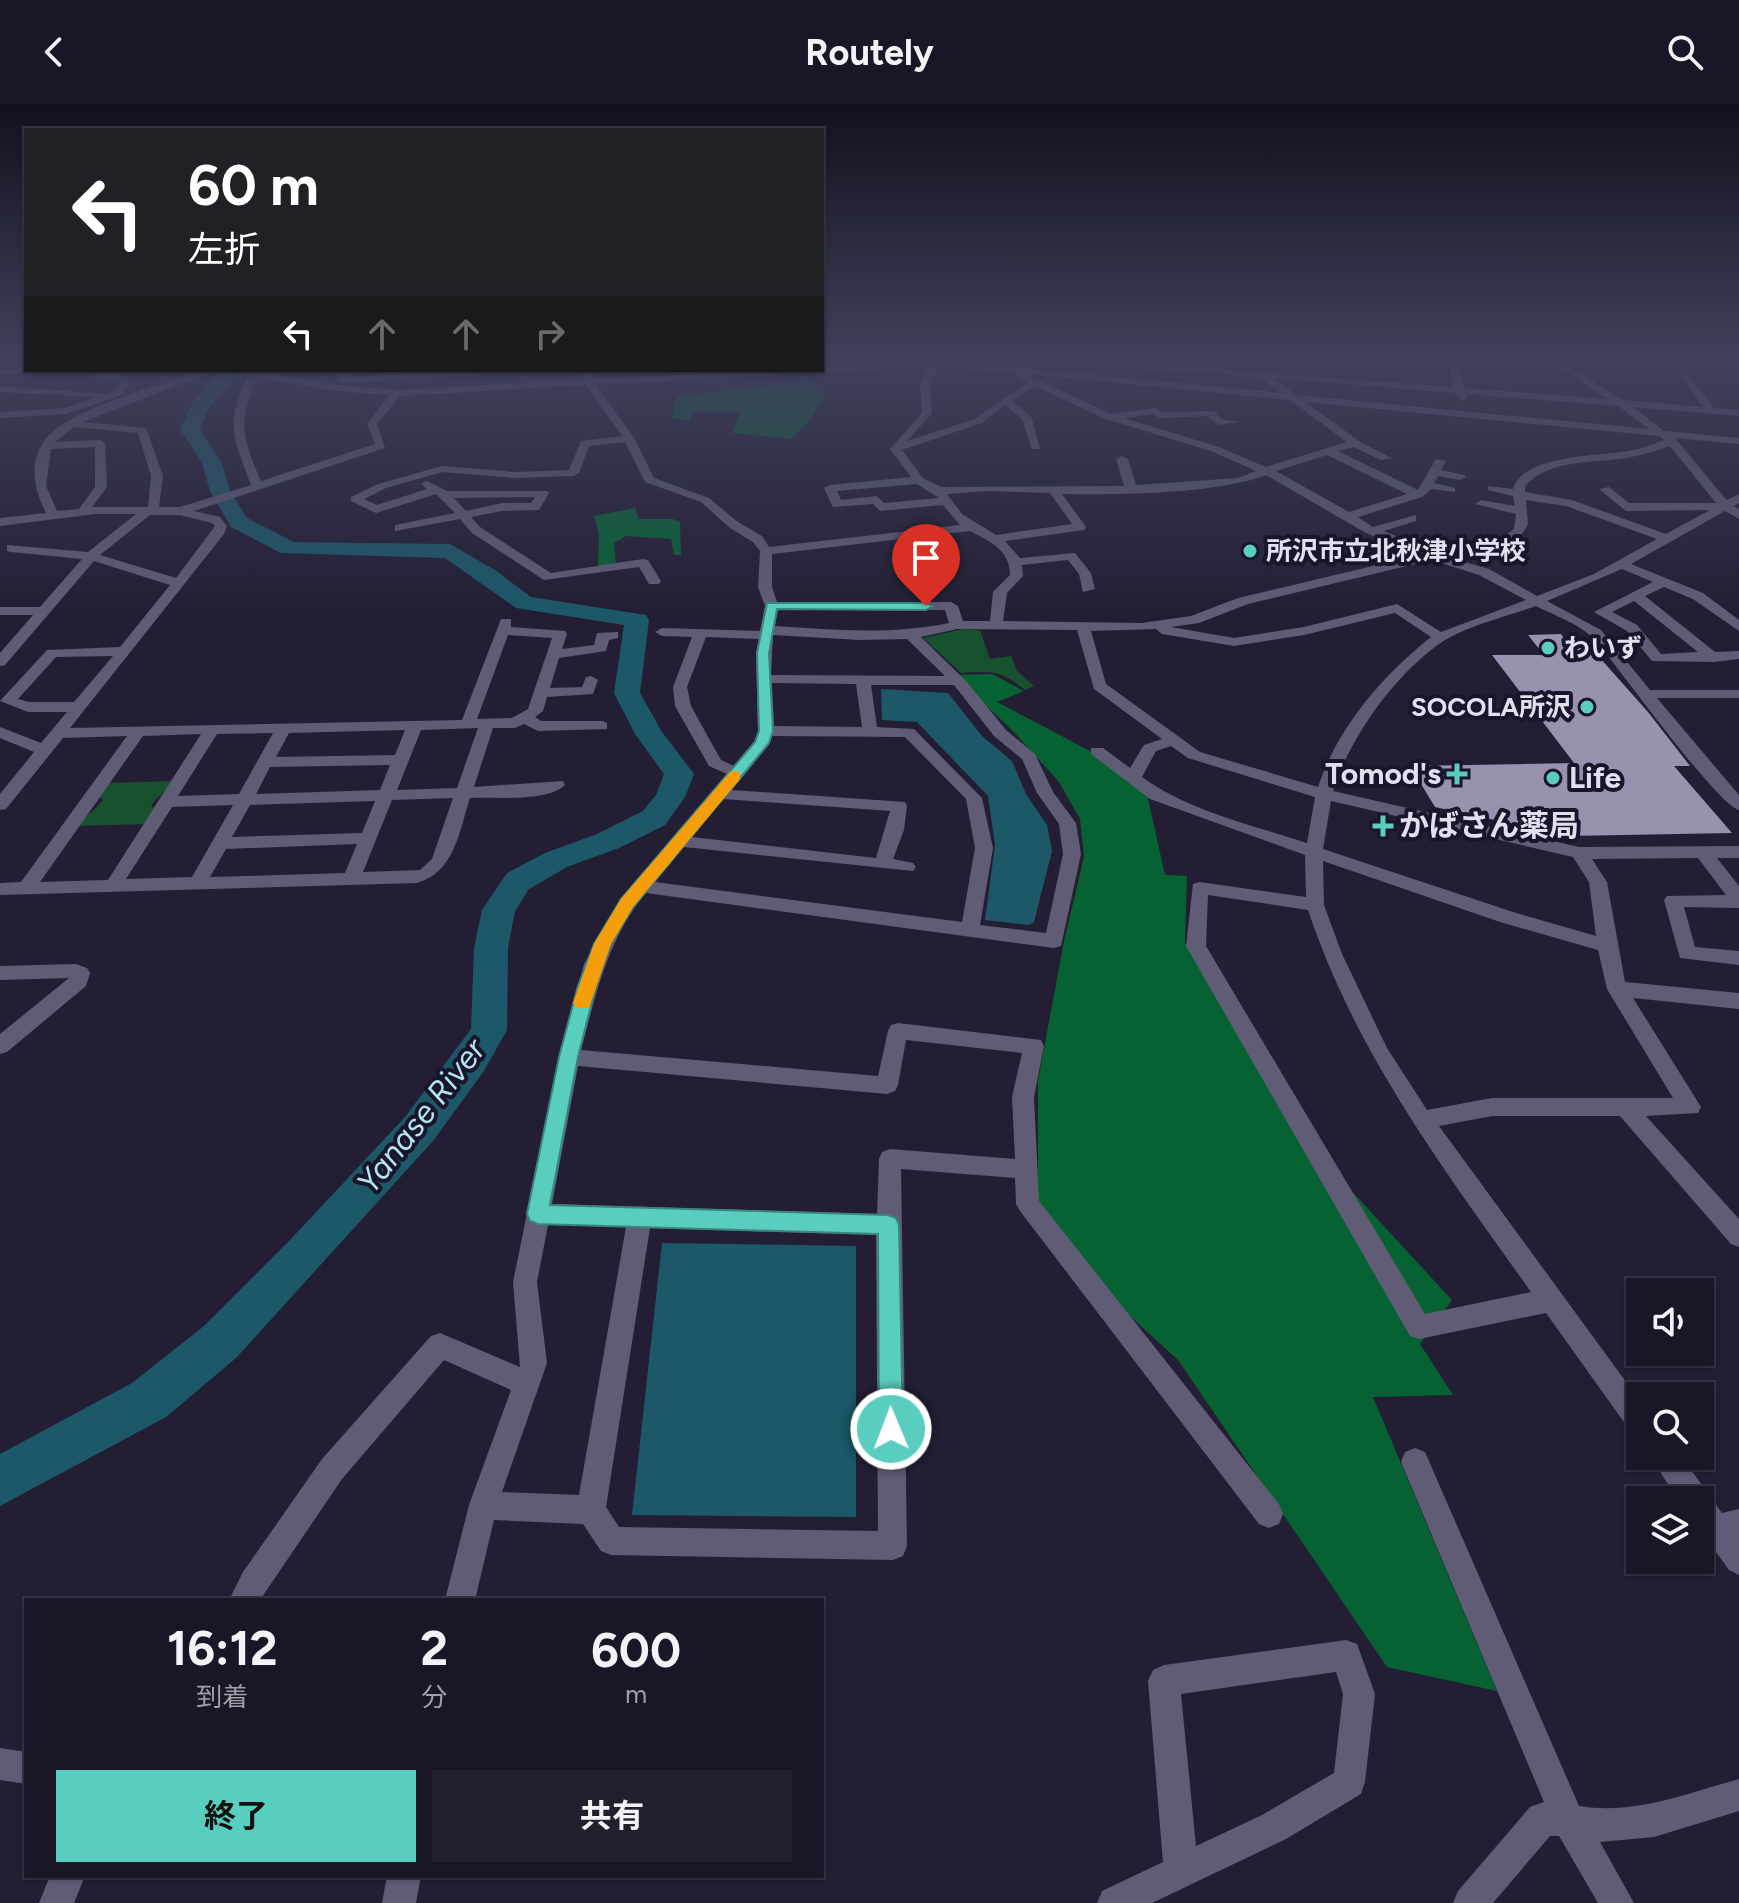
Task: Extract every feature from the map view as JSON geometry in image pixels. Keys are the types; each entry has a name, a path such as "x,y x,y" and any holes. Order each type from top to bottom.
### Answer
{"street":[{"path":"49,516 40,486 46,446 50,443"},
{"path":"46,446 100,443 101,487 83,511"},
{"path":"0,662 91,556 149,512 157,476 146,443"},
{"path":"241,443 257,487"},
{"path":"0,522 83,511 180,511 232,497 381,446 380,443"},
{"path":"543,493 441,492 376,509 355,499 414,475 442,469 515,475 573,473 585,443"},
{"path":"460,1598 483,1505 534,1363 525,1282 569,1057 587,986 602,944 641,886 762,743 766,731 765,632 772,606 765,587 766,551 758,539 734,525 705,500 649,480 631,443"},
{"path":"895,449 900,443"},
{"path":"895,449 913,443"},
{"path":"1035,443 1036,447"},
{"path":"1195,443 1287,480 1373,531 1432,556 1484,572 1596,633 1739,805"},
{"path":"919,480 830,488 837,504 877,500 880,507 943,496 1240,481 1286,463 1355,443 1385,458"},
{"path":"662,632 911,635 957,625 1142,627 1194,620 1243,601 1432,556 1483,547 1517,536 1522,529 1518,494 1522,479 1542,467 1634,453 1655,443"},
{"path":"1673,443 1698,476 1735,506"},
{"path":"895,449 919,480 943,496 957,515 972,527 997,538 1016,562 1016,576 1000,592 996,626"},
{"path":"1330,452 1418,495"},
{"path":"1122,459 1131,488"},
{"path":"1350,516 1418,495 1437,466 1460,477"},
{"path":"399,528 502,507 535,507 552,474"},
{"path":"414,475 441,492 476,530 549,577 643,563 654,581"},
{"path":"1427,485 1451,490"},
{"path":"1492,488 1568,503 1667,539"},
{"path":"997,538 1080,527 1053,489"},
{"path":"1605,489 1626,507 1735,506"},
{"path":"1481,504 1522,511"},
{"path":"1626,1404 1422,1120 1379,1052 1332,954 1315,905 1314,852 1324,794 1334,763 1365,713 1416,656 1440,637 1568,589 1622,565 1735,506"},
{"path":"0,805 221,526 216,520 180,511"},
{"path":"6,550 49,516"},
{"path":"1373,531 1412,518"},
{"path":"766,551 972,527"},
{"path":"6,550 91,556 178,583"},
{"path":"1016,562 1071,556 1085,573 1088,589"},
{"path":"1622,565 1698,596 1739,627"},
{"path":"1664,582 1601,612 1632,628 1657,658 1739,655"},
{"path":"1636,596 1714,658"},
{"path":"772,606 951,606 957,625"},
{"path":"1142,627 1234,642 1304,631 1397,608 1440,637"},
{"path":"0,611 46,611"},
{"path":"55,733 515,723 535,711 560,634 505,627 468,724"},
{"path":"1083,627 1099,686 1194,755 1324,794 1579,853 1739,852"},
{"path":"701,633 680,687 683,706 715,763 737,773"},
{"path":"553,654 601,648 602,636 613,635"},
{"path":"641,886 1054,941 1072,854 1067,823 1045,793 1029,757 1000,733 962,685 911,635"},
{"path":"76,707 28,707 8,701 52,653 122,651"},
{"path":"764,679 955,681"},
{"path":"542,693 588,691 591,680"},
{"path":"863,680 870,732"},
{"path":"1644,694 1739,694"},
{"path":"526,718 538,726 602,726"},
{"path":"0,889 417,877 440,862 487,724"},
{"path":"351,880 415,725"},
{"path":"197,884 284,728"},
{"path":"113,886 212,730"},
{"path":"26,888 139,731"},
{"path":"766,731 909,732 974,798 984,848 970,930"},
{"path":"2,736 42,749"},
{"path":"1133,778 1150,748 1174,740"},
{"path":"1097,751 1156,795 1205,815 1522,921 1607,946"},
{"path":"265,762 401,760"},
{"path":"166,802 463,794 545,790 557,785"},
{"path":"720,794 899,806 895,830 882,864"},
{"path":"220,843 368,838"},
{"path":"679,841 907,867"},
{"path":"1703,852 1739,900"},
{"path":"1422,1120 1492,1107 1690,1107 1617,989 1598,882 1579,853"},
{"path":"1315,905 1199,888 1196,946 1419,1327 1551,1300"},
{"path":"1739,900 1673,900 1687,953 1739,958"},
{"path":"0,973 80,973 79,981 0,1046"},
{"path":"1617,989 1736,1006"},
{"path":"569,1057 887,1085 898,1031 1034,1046 1023,1097 1028,1204 1269,1514"},
{"path":"1625,1107 1739,1236"},
{"path":"640,1217 591,1510 611,1541 893,1546 888,1225 890,1159 1025,1169"},
{"path":"538,1214 888,1225"},
{"path":"245,1598 332,1469 440,1345 528,1384"},
{"path":"1415,1462 1567,1818 1617,1903"},
{"path":"483,1505 591,1510"},
{"path":"1718,1519 1739,1560"},
{"path":"1114,1903 1274,1827 1349,1782 1359,1694 1346,1655 1164,1681 1181,1869"},
{"path":"0,1764 24,1768"},
{"path":"1470,1903 1542,1819 1567,1818 1605,1826 1639,1823 1739,1795"},
{"path":"56,1903 67,1878"},
{"path":"399,1903 404,1878"}],"green space":[{"path":"635,508 639,519 673,519 680,522 681,555 674,555 671,539 626,536 614,543 616,565 598,568 599,534 594,516"},
{"path":"963,629 980,630 990,659 1011,656 1017,671 1034,686 1025,690 995,673 961,673 923,638"},
{"path":"992,674 1024,691 997,702 1092,752 1147,794 1165,875 1187,876 1185,943 1288,1122 1452,1300 1420,1344 1453,1395 1373,1397 1497,1691 1387,1667 1178,1360 1038,1232 1038,1081 1064,941 1084,857 1080,819 1059,782 1013,731 954,675"},
{"path":"175,781 153,802 151,806 156,810 147,824 77,826 103,800 99,796 108,783"}],"water":[{"path":"881,689 948,693 982,736 1012,761 1026,794 1047,825 1052,851 1034,922 1029,925 985,920 995,845 988,796 917,722 882,720"},
{"path":"662,1243 856,1246 856,1517 632,1515"}],"building":[{"name":"SOCOLA所沢","path":"1561,634 1566,641 1584,640 1648,712 1690,766 1674,766 1732,833 1568,836 1435,807 1410,766 1574,763 1492,655 1544,655 1528,635"}],"waterway":[{"name":"Yanase River","path":"0,1481 149,1400 220,1342 305,1254 419,1129 471,1060 489,1030 491,948 499,910 518,881 556,860 608,841 654,818 670,797 679,774 649,734 627,693 637,620 525,603 450,551 289,548 239,522 220,491 212,463 199,443"}],"slow traffic":[{"path":"582,1003 602,944 627,903 735,776"}],"place":[{"name":"所沢市立北秋津小学校","path":"1250,551"},
{"name":"わいず","path":"1548,648"},
{"name":"SOCOLA所沢","path":"1587,707"},
{"name":"Tomod's","path":"1457,774"},
{"name":"Life","path":"1553,778"},
{"name":"かばさん薬局","path":"1383,826"}],"route":[{"path":"891,1429 888,1225 538,1214 569,1057 587,986 602,944 627,903 762,743 766,731 763,653 772,606 926,606"}]}
